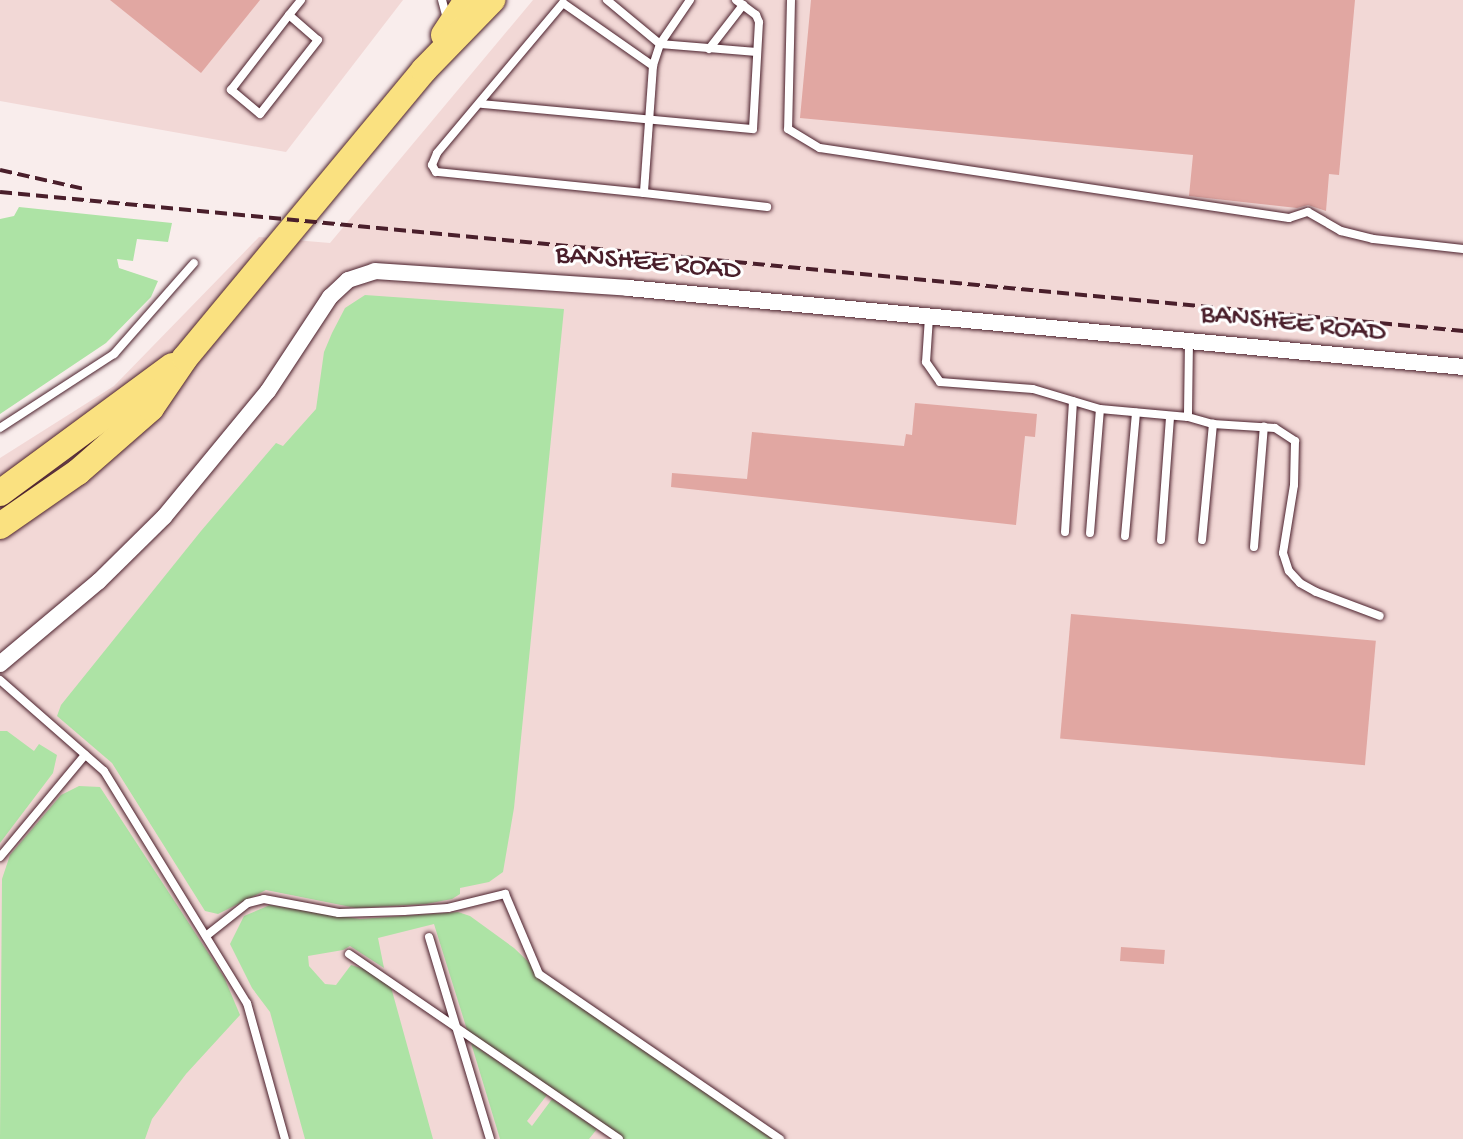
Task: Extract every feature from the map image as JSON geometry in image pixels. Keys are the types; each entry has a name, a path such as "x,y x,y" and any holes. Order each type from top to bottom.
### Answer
{"highway":[{"path":"424,70 467,0"},
{"path":"0,526 49,494 116,441 151,408 185,358 424,70 492,0"},
{"path":"0,493 185,358"}],"street":[{"name":"BANSHEE ROAD","path":"0,664 99,581 164,517 268,391 330,297 339,287 361,275 390,270 480,276 1463,367"}],"lane":[{"path":"289,15 318,40 260,114 231,90 289,15 301,0"},
{"path":"442,0 449,26"},
{"path":"607,0 660,44 757,52"},
{"path":"644,193 653,66 660,44 690,0"},
{"path":"791,0 788,129 800,140 820,148 1289,218 1308,212 1341,231 1373,239 1463,249"},
{"path":"653,66 563,3 482,104 437,153 432,170 767,207"},
{"path":"482,104 753,129 759,22 740,3 709,49"},
{"path":"0,428 114,354 194,263"},
{"path":"929,317 926,362 940,382 1033,389 1100,409 1188,417 1213,424 1264,426 1288,436 1297,447 1283,553 1289,571 1300,583 1316,592 1380,616"},
{"path":"1188,417 1189,341"},
{"path":"1065,532 1073,401"},
{"path":"1090,533 1100,409"},
{"path":"1125,536 1136,412"},
{"path":"1161,540 1170,416"},
{"path":"1202,540 1213,424"},
{"path":"1254,547 1264,426"},
{"path":"0,680 104,771 247,1003 285,1139"},
{"path":"0,857 85,755"},
{"path":"206,936 248,903 264,899 352,913 448,908 505,894 539,974 780,1139"},
{"path":"429,937 490,1139"},
{"path":"349,954 619,1139"}],"shaded area":[{"path":"0,0 403,0 286,152 0,101"},
{"path":"533,0 1463,0 1463,1139 0,1139 0,458 114,386 259,237 330,243"}],"green space":[{"path":"19,207 172,223 168,242 137,239 133,261 117,259 119,268 158,281 151,297 106,343 0,414 0,219 14,216"},
{"path":"365,295 564,309 514,808 503,872 489,882 460,888 460,894 452,899 426,904 356,908 266,890 218,914 205,911 112,763 57,716 61,705 201,531 276,443 283,446 316,409 324,352 332,333 345,308"},
{"path":"0,731 7,731 34,751 39,744 57,755 53,773 0,843"},
{"path":"79,786 100,787 224,977 240,1015 186,1074 152,1119 145,1139 0,1139 2,879 10,855 61,795"},
{"path":"270,905 360,919 458,912 470,916 514,948 560,992 774,1139 624,1139 468,1033 434,924 378,938 384,968 350,946 308,956 309,966 325,984 336,985 351,965 368,970 391,987 433,1139 305,1139 270,1012 252,988 230,944 244,916"},
{"path":"471,1043 547,1095 527,1121 532,1126 552,1099 597,1129 589,1139 500,1139"}],"building":[{"path":"110,0 260,0 201,73"},
{"path":"811,0 1355,0 1339,175 1329,174 1326,211 1308,205 1297,208 1189,196 1193,155 800,118"},
{"path":"915,403 1037,414 1035,437 1025,436 1016,525 671,487 672,473 747,479 752,432 904,446 906,434 912,435"},
{"path":"1071,614 1376,641 1365,765 1060,739"},
{"path":"1121,947 1165,950 1164,964 1120,961"}],"railway":[{"path":"0,170 84,189"},
{"path":"0,192 1463,331"}]}
